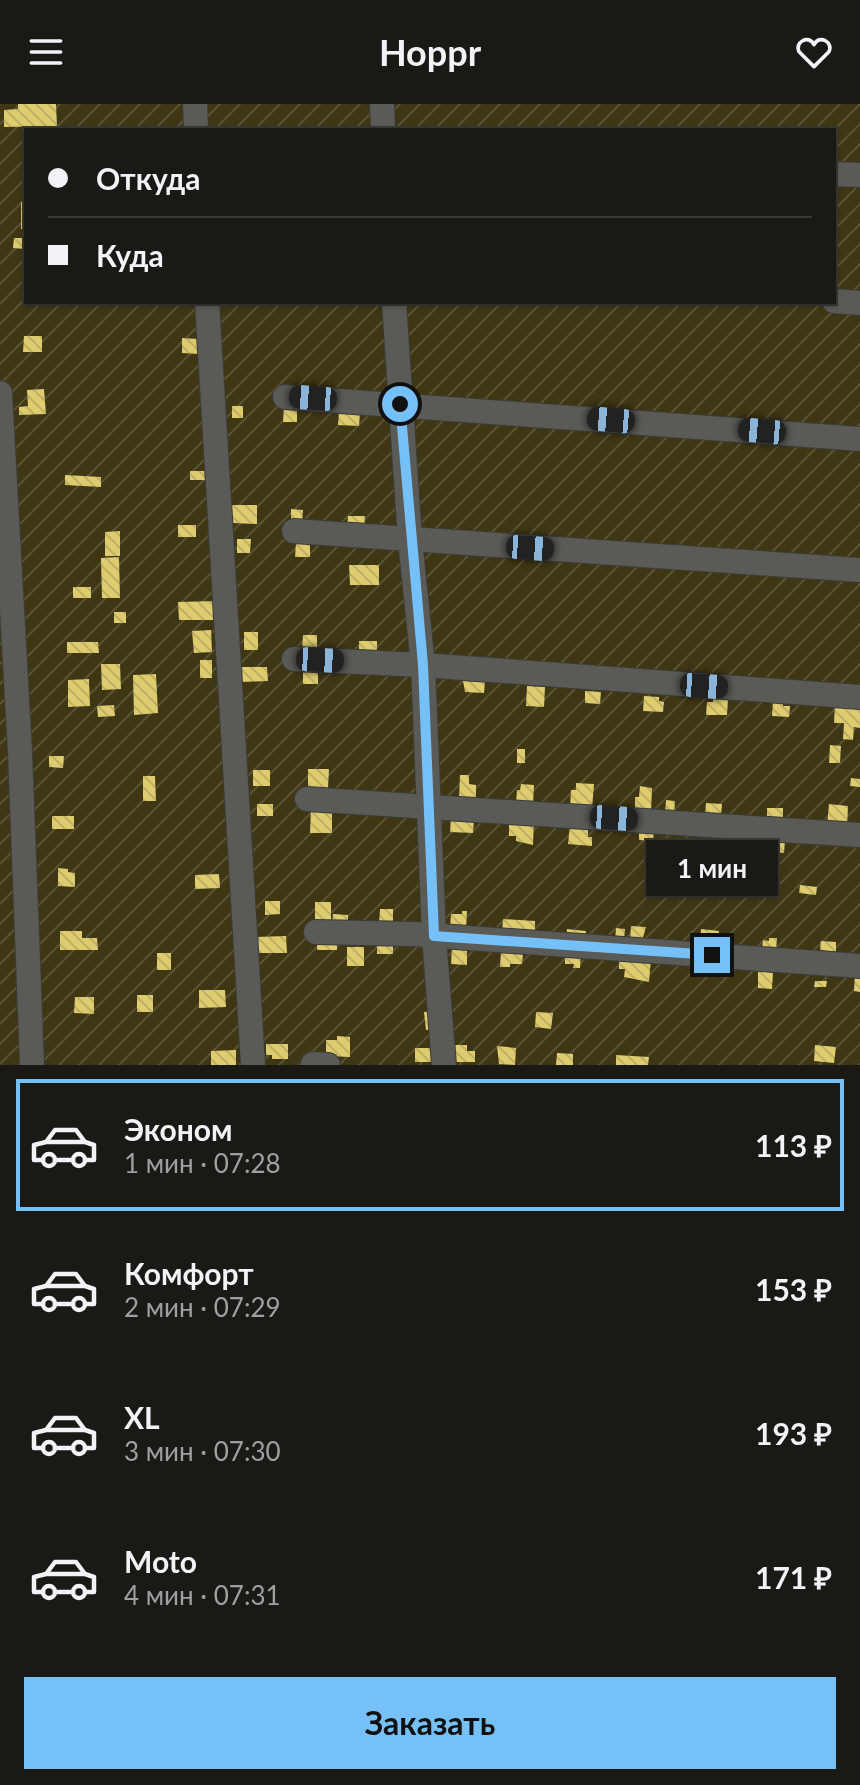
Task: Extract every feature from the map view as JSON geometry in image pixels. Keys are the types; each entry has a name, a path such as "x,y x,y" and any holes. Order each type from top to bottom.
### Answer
{"lane":[{"path":"195,104 196,128"},
{"path":"382,104 383,128"},
{"path":"836,174 860,175"},
{"path":"836,301 860,303"},
{"path":"207,304 253,1065"},
{"path":"394,304 410,540 423,665 434,936 444,1065"},
{"path":"0,393 20,752 32,1065"},
{"path":"285,397 860,439"},
{"path":"294,531 860,570"},
{"path":"294,659 423,665 860,697"},
{"path":"307,799 860,835"},
{"path":"316,932 434,936 860,966"},
{"path":"313,1064 328,1065"}],"shaded area":[{"path":"0,104 860,104 860,1065 0,1065"}],"building":[{"path":"18,104 56,104 57,126 4,127 4,110 18,109"},
{"path":"21,202 24,202 24,229 21,229"},
{"path":"14,238 24,238 24,249 13,248"},
{"path":"24,336 42,336 42,352 23,352"},
{"path":"182,338 199,339 199,354 182,353"},
{"path":"44,389 46,414 19,415 19,407 28,406 27,390"},
{"path":"232,406 243,406 243,418 232,418"},
{"path":"284,406 297,406 297,422 283,422"},
{"path":"339,412 360,413 359,426 338,425"},
{"path":"190,471 206,471 205,480 190,480"},
{"path":"65,475 101,477 101,487 65,485"},
{"path":"232,505 257,505 257,524 232,523"},
{"path":"291,509 303,510 302,524 291,524"},
{"path":"348,516 365,516 364,529 347,528"},
{"path":"178,525 196,525 196,537 178,537"},
{"path":"120,531 120,556 105,556 105,532"},
{"path":"237,539 251,539 250,553 237,553"},
{"path":"296,543 310,543 310,557 295,557"},
{"path":"119,557 120,598 102,598 101,558"},
{"path":"349,565 379,565 379,585 350,585"},
{"path":"73,587 91,587 91,598 73,598"},
{"path":"217,601 217,620 179,620 178,602"},
{"path":"114,612 126,612 126,623 114,623"},
{"path":"211,630 212,652 194,653 192,631"},
{"path":"244,632 258,632 258,650 244,650"},
{"path":"303,635 317,635 317,650 302,650"},
{"path":"359,641 377,641 377,655 359,655"},
{"path":"67,642 98,642 99,653 67,653"},
{"path":"200,660 212,660 212,678 200,678"},
{"path":"101,664 120,664 121,689 102,690"},
{"path":"239,667 267,667 268,681 239,682"},
{"path":"303,668 318,668 318,684 303,684"},
{"path":"156,674 158,713 134,715 133,675"},
{"path":"89,679 90,706 68,707 68,680"},
{"path":"463,681 485,682 484,693 465,692"},
{"path":"527,686 545,687 544,707 526,706"},
{"path":"585,691 601,692 600,704 585,703"},
{"path":"644,696 659,697 659,701 664,702 663,712 643,711"},
{"path":"713,698 728,699 727,715 706,715 707,702 713,702"},
{"path":"773,701 790,706 789,717 772,716"},
{"path":"114,705 115,716 98,717 97,706"},
{"path":"835,705 860,707 860,728 854,727 853,740 843,739 844,723 834,723"},
{"path":"830,745 841,746 840,763 829,763"},
{"path":"517,749 525,749 525,763 517,763"},
{"path":"49,756 64,756 63,768 49,767"},
{"path":"308,769 329,769 328,788 308,788"},
{"path":"253,770 270,770 270,786 253,786"},
{"path":"460,775 469,775 469,784 476,785 476,799 459,798"},
{"path":"143,776 155,776 156,801 143,801"},
{"path":"851,778 860,779 860,787 850,786"},
{"path":"576,783 594,784 592,809 570,808 571,790 576,790"},
{"path":"521,784 534,785 533,804 516,803"},
{"path":"640,786 652,788 651,812 635,811 635,797 639,797"},
{"path":"666,800 675,801 674,814 665,813"},
{"path":"706,803 722,804 721,816 705,815"},
{"path":"257,804 273,804 273,816 257,816"},
{"path":"829,804 848,806 847,828 827,827"},
{"path":"311,808 332,808 332,833 310,833"},
{"path":"767,808 783,808 783,819 767,818"},
{"path":"52,816 74,816 74,829 52,829"},
{"path":"451,818 474,819 473,833 450,832"},
{"path":"514,818 534,820 533,845 516,841 516,836 509,836 509,825 514,825"},
{"path":"570,825 588,826 592,846 568,844"},
{"path":"639,830 654,831 653,841 639,840"},
{"path":"709,832 725,834 724,846 708,845"},
{"path":"770,839 785,840 784,853 769,852"},
{"path":"58,868 75,873 75,887 58,886"},
{"path":"219,874 220,888 195,889 195,875"},
{"path":"800,885 817,887 816,895 799,893"},
{"path":"265,901 280,901 280,914 265,915"},
{"path":"315,902 331,902 331,920 315,920"},
{"path":"380,909 393,909 393,924 379,924"},
{"path":"462,911 467,911 466,930 450,929 451,914 462,914"},
{"path":"333,914 348,915 348,924 332,923"},
{"path":"503,919 535,921 535,936 502,935"},
{"path":"631,926 646,927 642,941 630,940"},
{"path":"616,928 625,929 624,941 615,940"},
{"path":"567,929 586,931 585,940 566,938"},
{"path":"701,929 719,931 718,945 700,944"},
{"path":"60,931 82,931 82,938 97,938 98,950 60,950"},
{"path":"317,935 337,935 337,950 317,950"},
{"path":"286,936 287,953 256,953 256,937"},
{"path":"769,938 777,938 776,951 762,950 763,940 769,941"},
{"path":"377,941 393,941 393,954 377,954"},
{"path":"821,941 836,942 836,952 820,950"},
{"path":"347,947 364,947 364,966 347,966"},
{"path":"452,948 467,949 467,965 451,964"},
{"path":"501,952 523,954 522,964 500,967"},
{"path":"157,953 171,953 171,970 157,970"},
{"path":"565,954 581,955 580,968 565,964"},
{"path":"619,958 651,959 649,982 624,977 625,969 619,969"},
{"path":"701,963 715,964 714,975 700,974"},
{"path":"758,971 773,973 772,989 758,988"},
{"path":"855,973 860,974 860,992 854,991"},
{"path":"815,981 827,981 826,987 814,987"},
{"path":"199,990 225,990 226,1007 199,1008"},
{"path":"137,995 153,995 153,1012 137,1012"},
{"path":"75,997 94,997 94,1014 74,1013"},
{"path":"434,1011 436,1029 426,1030 424,1012"},
{"path":"536,1012 553,1013 551,1029 535,1027"},
{"path":"337,1036 350,1037 350,1057 326,1056 326,1040 337,1040"},
{"path":"266,1044 288,1044 288,1059 272,1059 272,1055 266,1055"},
{"path":"453,1045 467,1045 467,1051 475,1051 475,1062 453,1062"},
{"path":"815,1045 836,1047 834,1063 814,1061"},
{"path":"497,1046 516,1048 515,1065 499,1064"},
{"path":"415,1048 431,1048 437,1062 415,1062"},
{"path":"236,1050 236,1065 211,1065 211,1051"},
{"path":"557,1053 573,1054 573,1065 556,1065"},
{"path":"616,1055 649,1057 648,1065 616,1065"}],"route":[{"path":"400,404 423,665 434,936 712,955"}]}
